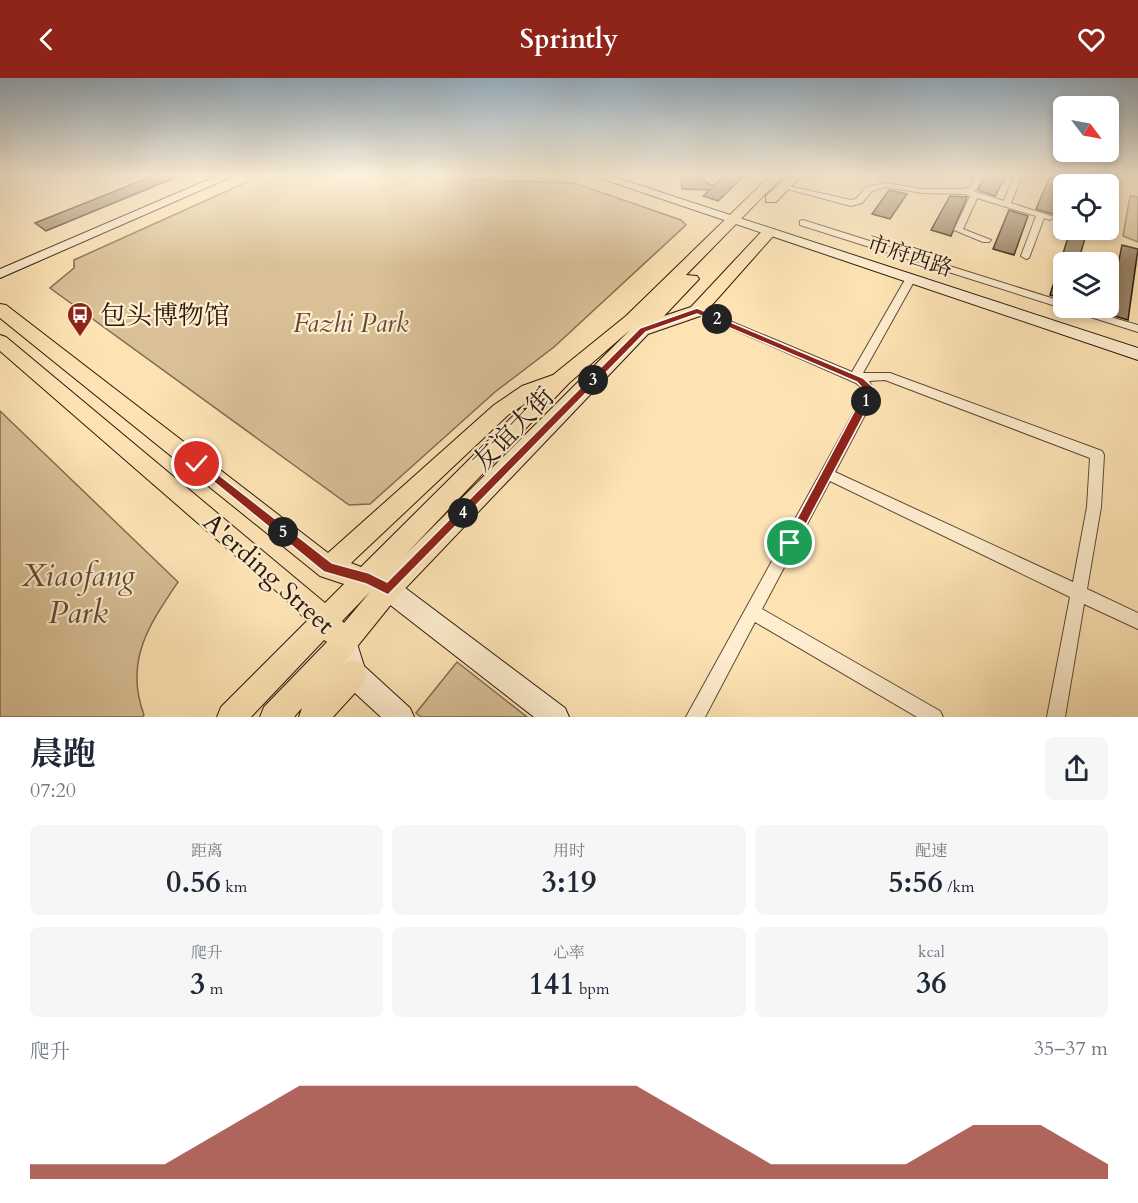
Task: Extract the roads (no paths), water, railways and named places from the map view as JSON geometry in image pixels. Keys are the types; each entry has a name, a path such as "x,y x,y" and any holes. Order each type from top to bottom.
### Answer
{"main road":[{"path":"732,219 741,206"},
{"name":"友谊大街","path":"274,717 345,643 378,584 562,378 632,320 732,219 749,206"},
{"name":"友谊大街","path":"231,717 326,622 378,584 643,330 732,219"},
{"path":"643,330 697,311 770,232"},
{"name":"A'erding Street","path":"0,309 328,568 378,584"},
{"name":"A'erding Street","path":"0,341 290,587 345,643"},
{"path":"328,568 501,410 529,391 562,378"},
{"path":"314,717 353,675"}],"street":[{"path":"0,274 158,206"},
{"name":"市府西路","path":"692,206 1138,354"},
{"path":"966,206 958,230 986,240"},
{"path":"1009,206 1045,215 1026,256"},
{"path":"803,223 1053,303"},
{"path":"855,378 911,278"},
{"path":"695,717 870,394 867,386 855,378 697,311"},
{"path":"1102,318 1138,329"},
{"path":"855,378 886,376 1097,455 1094,507 1056,717"},
{"path":"827,474 1138,621"},
{"path":"378,584 556,717"},
{"path":"753,612 934,717"},
{"path":"345,643 353,675 401,717"}],"place":[{"name":"包头博物馆","path":"80,338"}],"park label":[{"name":"Fazhi Park","path":"351,323"},
{"name":"Xiaofang Park","path":"78,594"}]}
